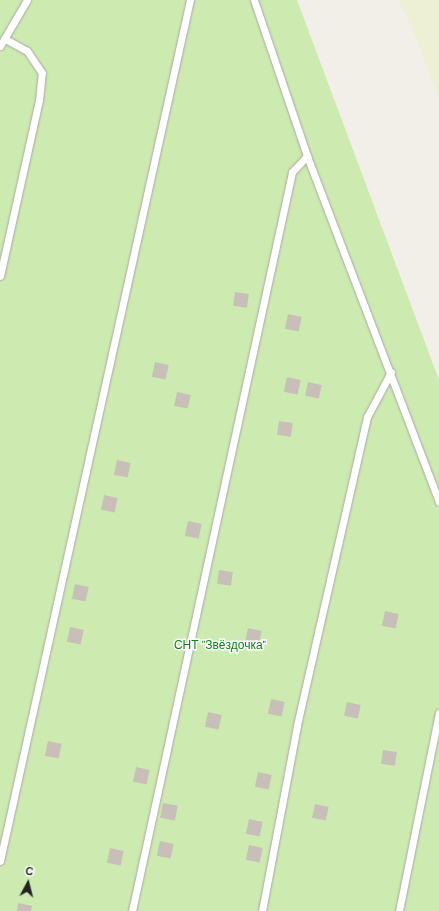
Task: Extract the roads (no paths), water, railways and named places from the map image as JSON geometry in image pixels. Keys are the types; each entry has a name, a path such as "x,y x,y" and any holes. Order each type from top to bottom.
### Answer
{"lane":[{"path":"0,46 27,0"},
{"path":"0,861 190,0"},
{"path":"254,0 307,156 391,372 439,502"},
{"path":"0,276 39,100 42,73 27,51 4,38"},
{"path":"132,911 292,172 307,156"},
{"path":"262,911 297,725 367,417 391,372"},
{"path":"399,911 439,713"}],"park label":[{"name":"СНТ \"Звёздочка\"","path":"220,646"}]}
